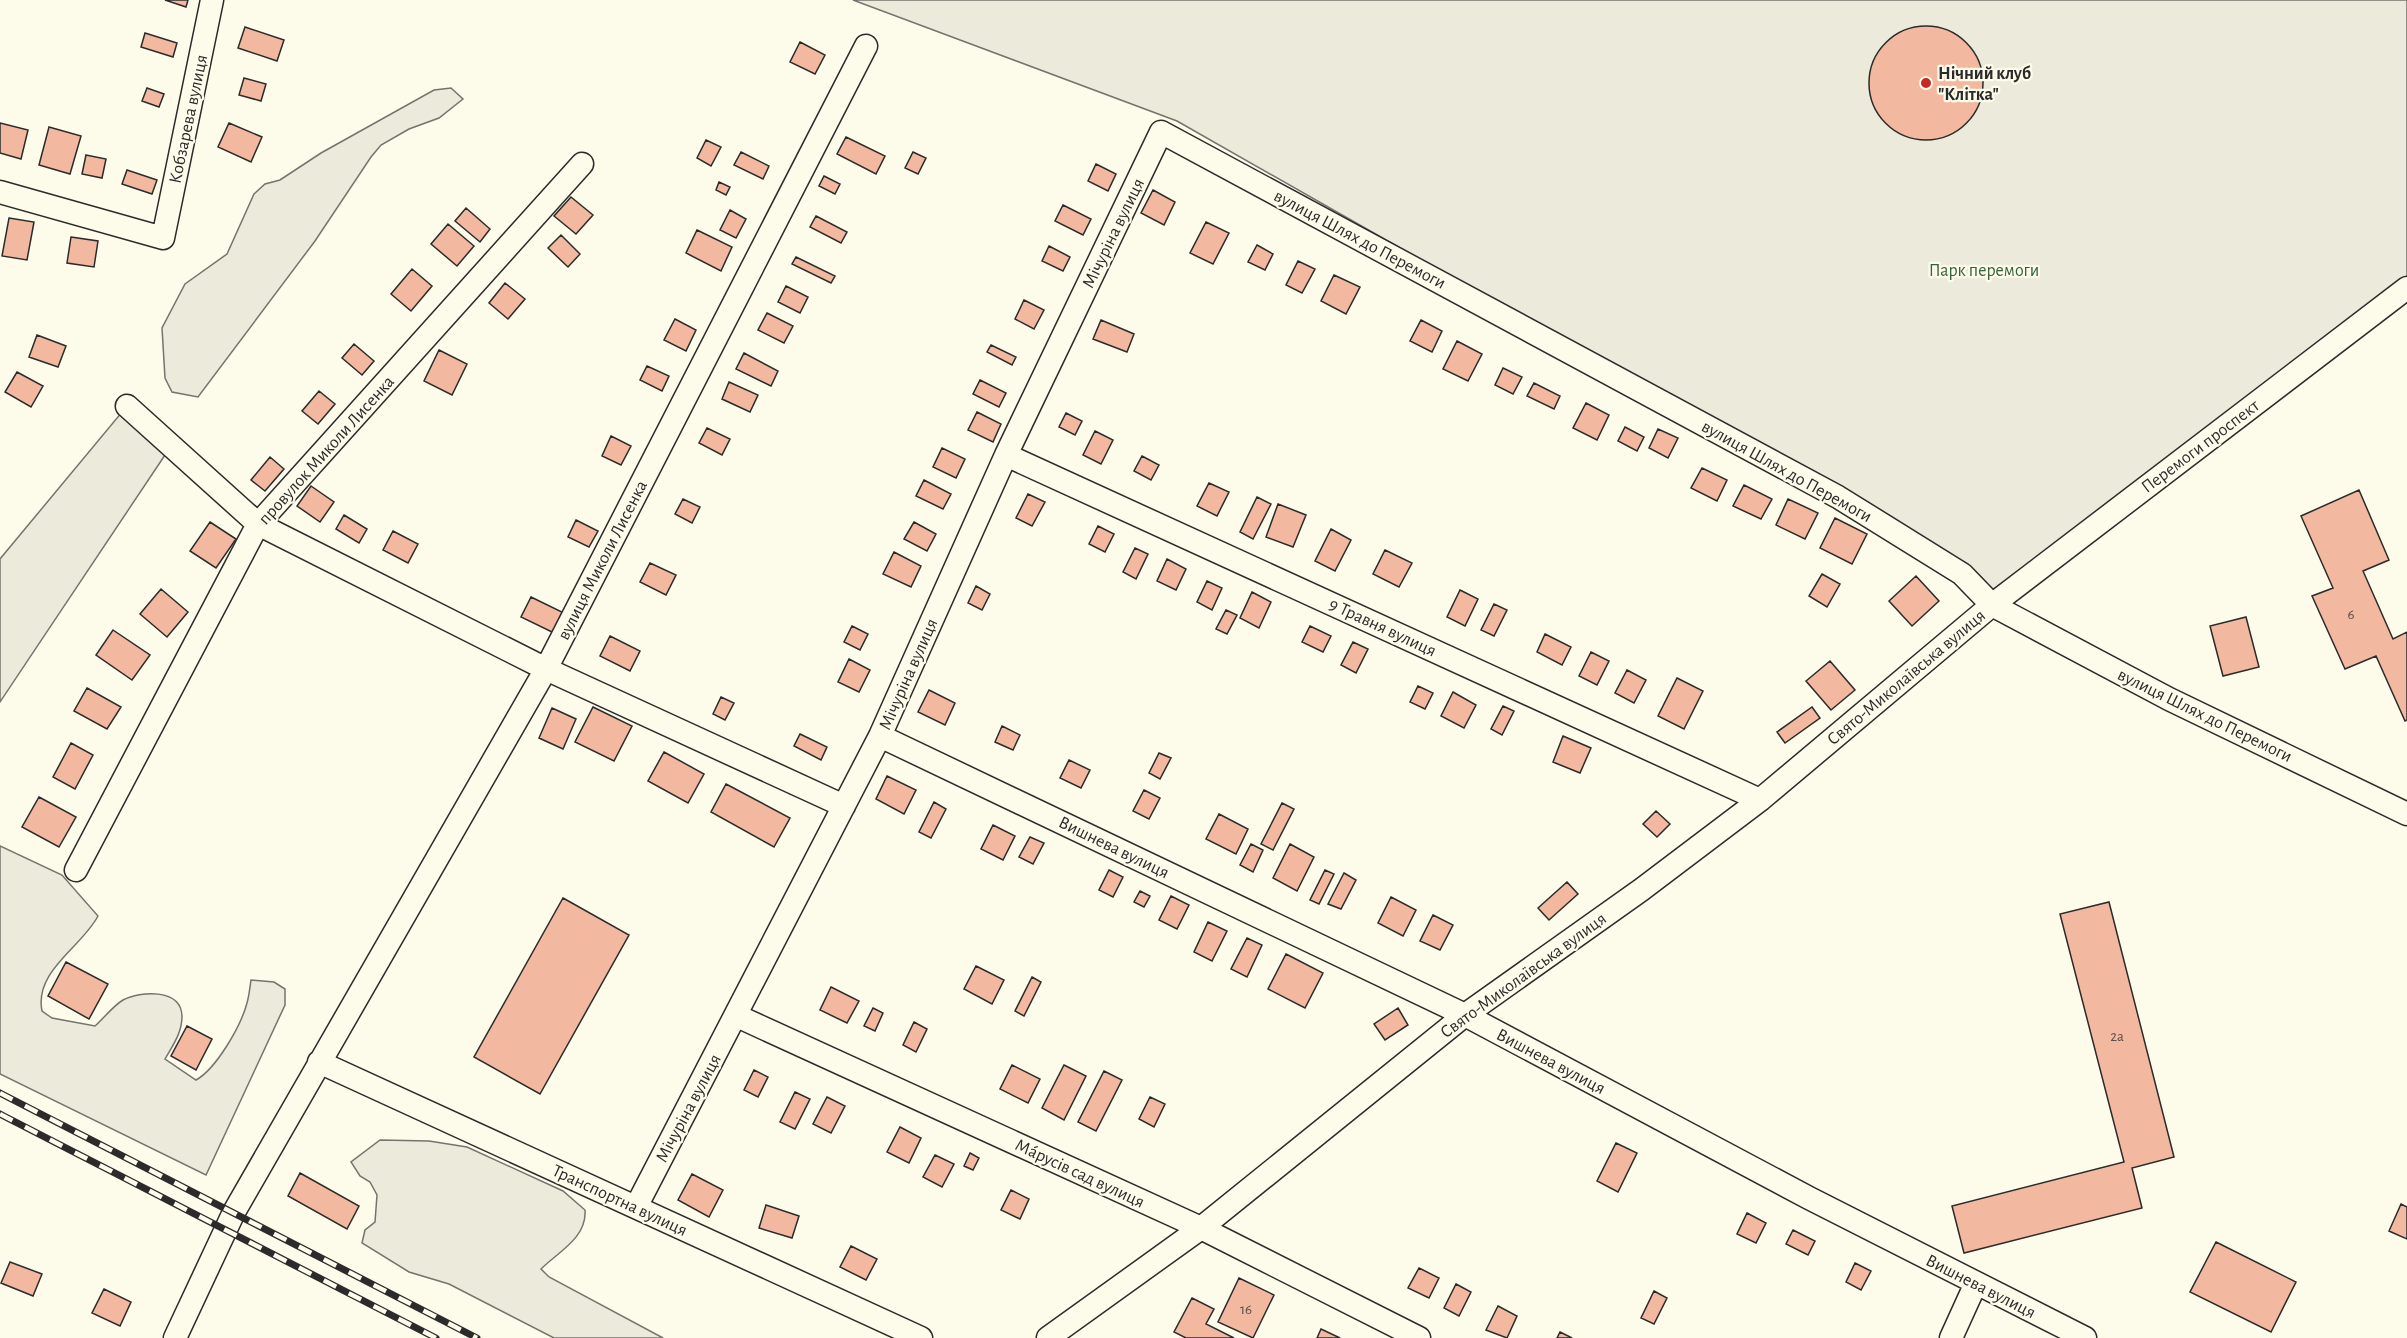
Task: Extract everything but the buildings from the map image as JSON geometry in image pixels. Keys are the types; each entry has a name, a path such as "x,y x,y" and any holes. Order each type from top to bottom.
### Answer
{"street":[{"name":"Кобзарева вулиця","path":"0,192 163,238 212,0"},
{"name":"вулиця Миколи Лисенка","path":"183,1335 225,1229 546,669 866,46"},
{"name":"Мічуріна вулиця","path":"636,1207 737,1016 880,736 1006,455 1161,132"},
{"name":"вулиця Шлях до Перемоги","path":"1161,132 1838,497 1962,574 1992,605 2169,699 2407,814"},
{"name":"провулок Миколи Лисенка","path":"76,870 258,524 582,164"},
{"name":"Перемоги проспект","path":"1992,605 2407,288"},
{"path":"127,406 258,524 546,669 844,806"},
{"name":"9 Травня вулиця","path":"1006,455 1760,800"},
{"name":"Свято-Миколаївська вулиця","path":"1048,1338 1201,1228 1465,1015 1641,890 1760,800 1992,605"},
{"name":"Вишнева вулиця","path":"880,736 1465,1015 1809,1198 2085,1338"},
{"name":"Мáрусів сад вулиця","path":"737,1016 1201,1228 1419,1338"},
{"name":"Транспортна вулиця","path":"319,1062 921,1338"},
{"path":"1951,1338 1976,1283"}],"green space":[{"name":"Парк перемоги","path":"853,0 2407,0 2407,288 1992,605 1838,497 1177,121"},
{"path":"451,88 463,99 439,118 409,129 381,145 371,157 315,241 198,397 172,392 165,378 162,328 185,284 227,254 254,194 265,184 280,180 321,153 434,90"},
{"path":"127,406 171,446 0,702 0,559"},
{"path":"0,846 62,875 98,916 61,960 45,984 41,997 42,1011 52,1018 95,1026 116,1005 130,997 149,994 167,996 175,1000 180,1007 182,1022 174,1044 165,1059 196,1080 212,1067 234,1035 247,1003 251,980 274,982 285,989 285,1005 206,1175 0,1074"},
{"path":"380,1140 429,1141 467,1147 563,1191 585,1210 584,1220 581,1229 570,1244 541,1269 549,1277 663,1338 554,1338 449,1284 409,1272 362,1243 365,1230 375,1222 377,1195 370,1182 360,1176 351,1162"}],"railway":[{"path":"0,1093 477,1338"},
{"path":"0,1114 436,1338"}],"place":[{"name":"Нічний клуб \"Клітка\"","path":"1926,83"}]}
